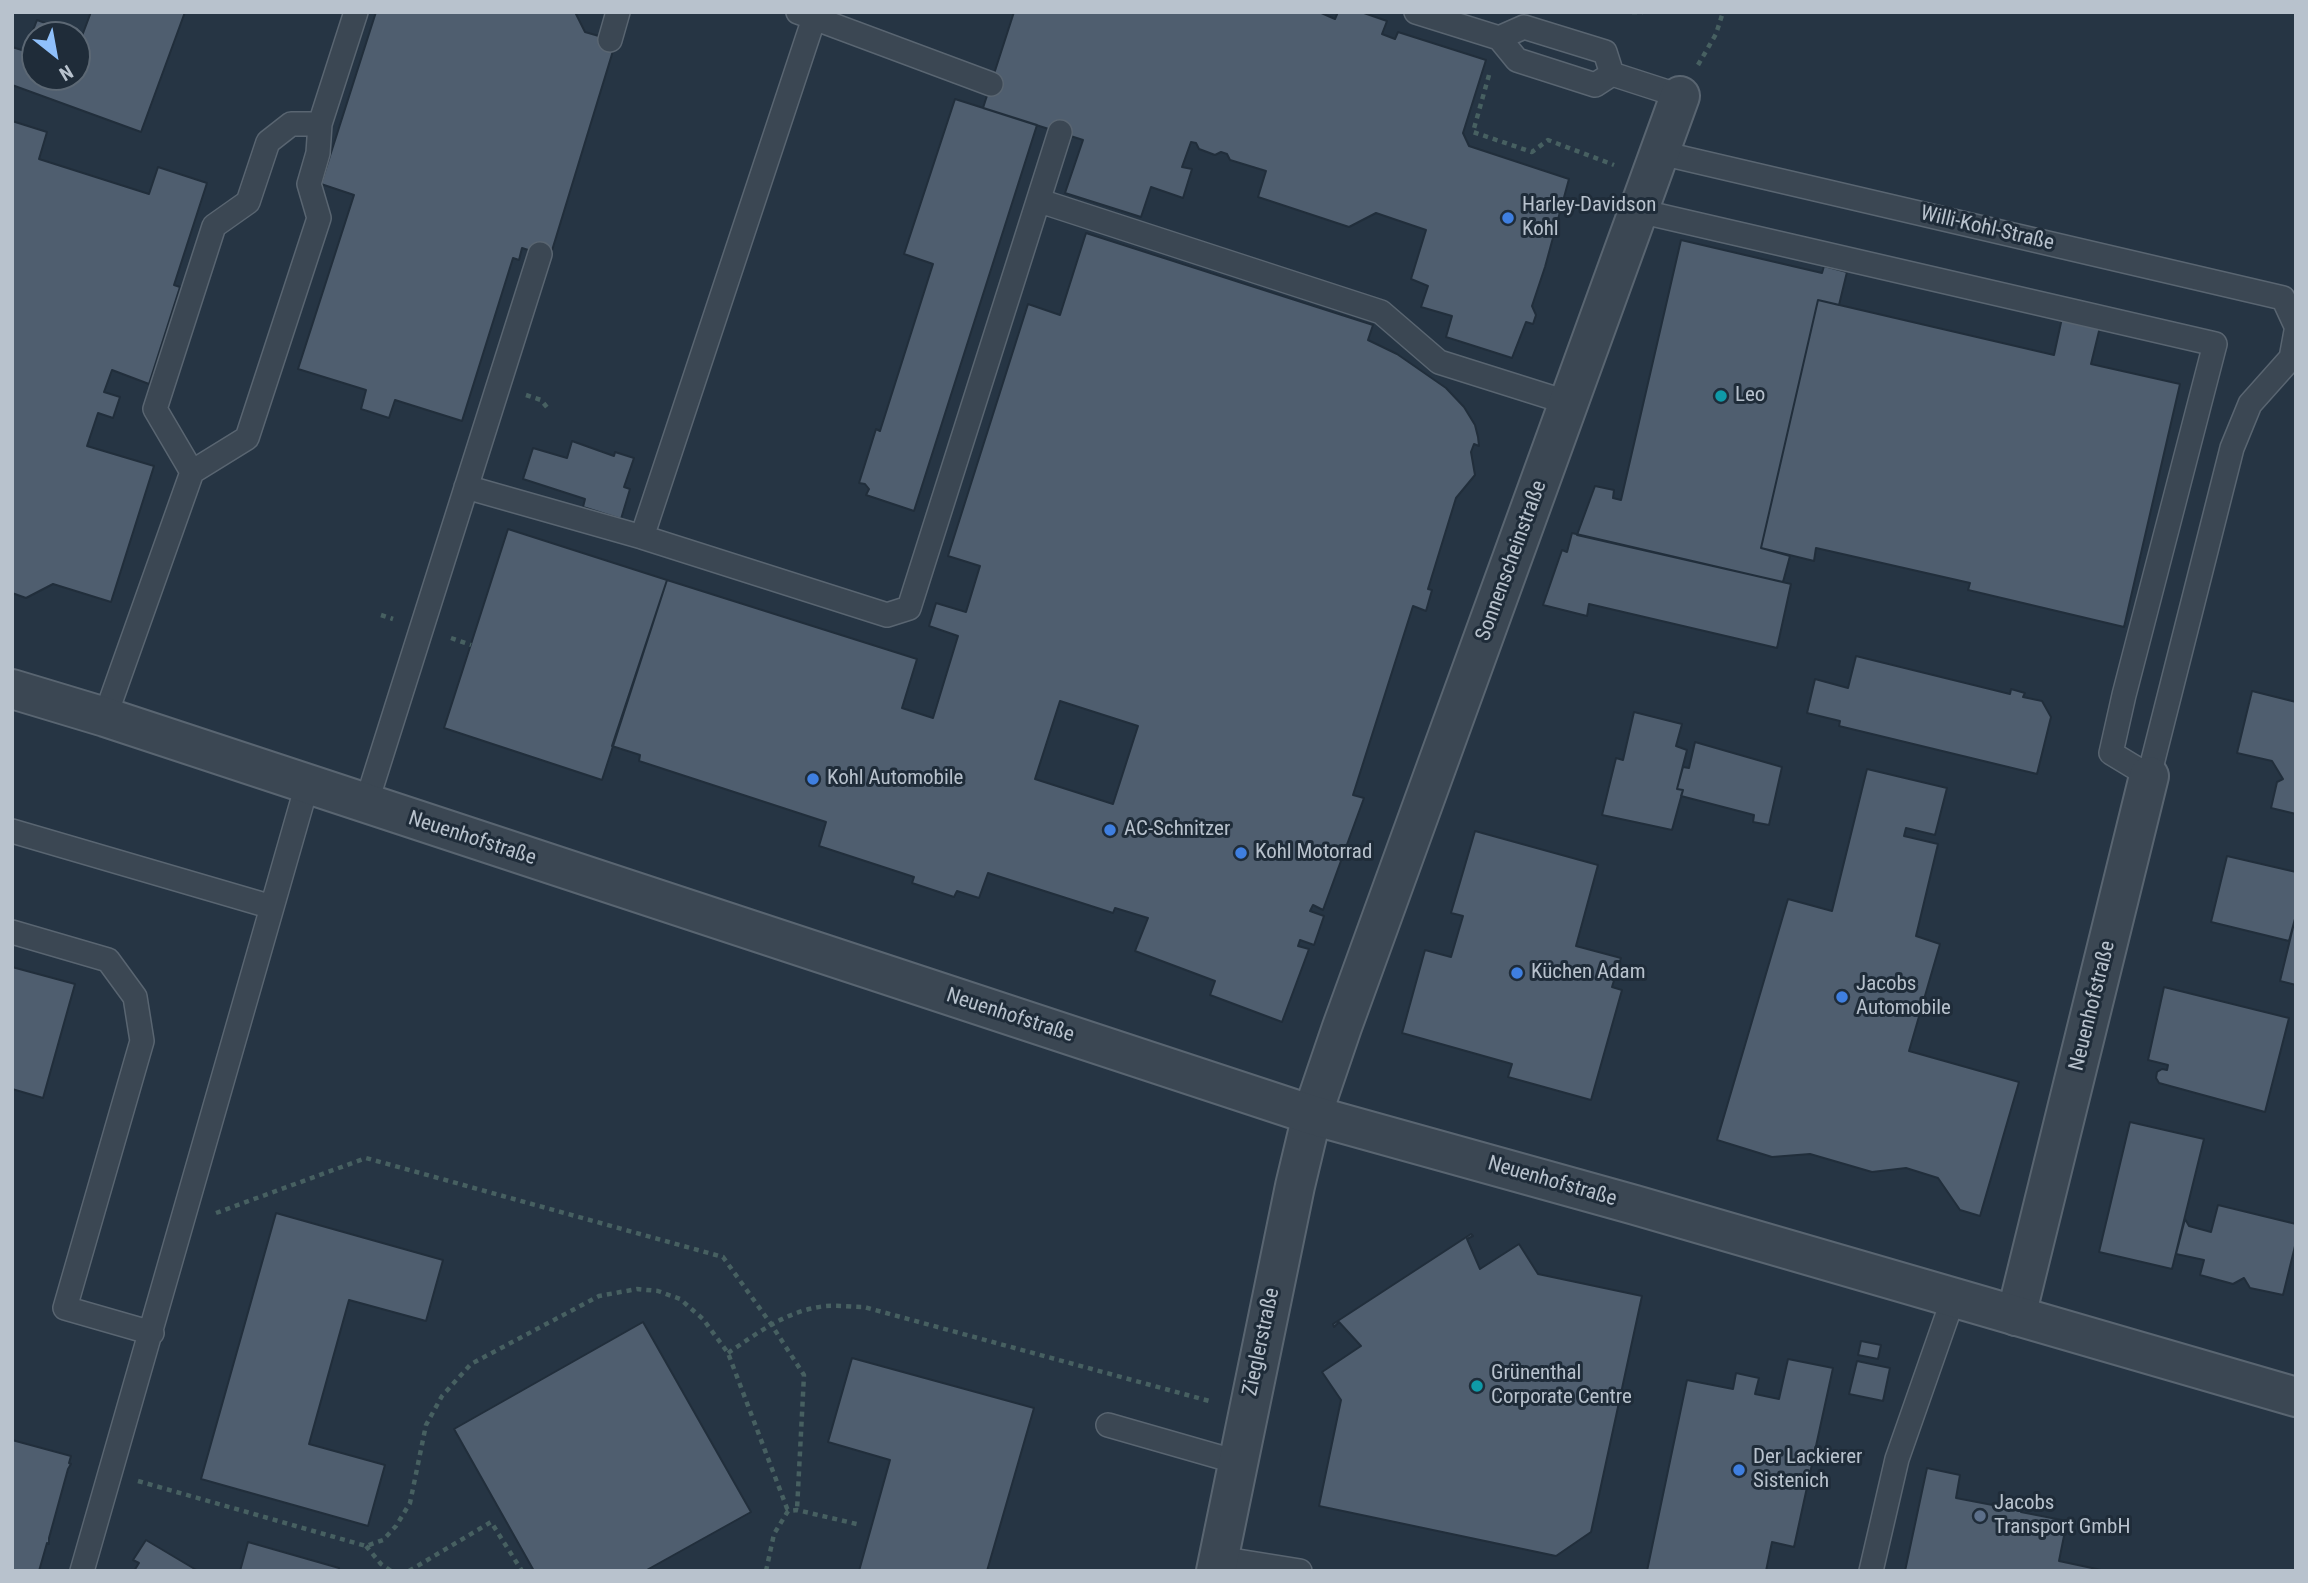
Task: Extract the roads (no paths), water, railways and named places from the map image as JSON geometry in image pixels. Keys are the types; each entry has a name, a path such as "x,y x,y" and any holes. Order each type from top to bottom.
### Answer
{"street":[{"name":"Sonnenscheinstraße","path":"1312,1115 1680,96"},
{"name":"Neuenhofstraße","path":"12,689 105,717 1312,1115 1635,1205 2296,1397"},
{"name":"Neuenhofstraße","path":"2016,1316 2149,776"},
{"name":"Zieglerstraße","path":"1217,1564 1291,1204 1312,1115"}],"lane":[{"path":"105,717 192,472 247,438 319,218 309,184 318,153 320,124 356,12"},
{"path":"610,40 618,12"},
{"path":"1416,12 1499,38 1517,60 1595,85 1612,74"},
{"path":"642,537 810,14 991,84"},
{"path":"1499,38 1524,27 1605,52 1612,74"},
{"path":"1612,74 1680,96"},
{"path":"192,472 155,409 214,226 248,202 268,142 291,124 320,124"},
{"path":"466,486 642,537 887,615 909,608 1060,132"},
{"path":"1650,181 2215,344 2111,752 2149,776"},
{"name":"Willi-Kohl-Straße","path":"1650,181 2283,298 2296,328 2291,358 2250,404 2232,448 2149,776"},
{"path":"1040,201 1381,312 1438,362 1569,403"},
{"path":"366,804 540,254"},
{"path":"82,1571 307,785"},
{"path":"12,831 272,907"},
{"path":"12,932 108,960 135,997 142,1041 65,1308 152,1333"},
{"path":"1871,1571 1897,1459 1953,1299"},
{"path":"1108,1425 1237,1462"},
{"path":"1217,1564 1300,1571"}],"place":[{"name":"Harley-Davidson Kohl","path":"1508,218"},
{"name":"Leo","path":"1721,396"},
{"name":"Kohl Automobile","path":"813,779"},
{"name":"AC-Schnitzer","path":"1110,830"},
{"name":"Kohl Motorrad","path":"1241,853"},
{"name":"Küchen Adam","path":"1517,973"},
{"name":"Jacobs Automobile","path":"1842,997"},
{"name":"Grünenthal Corporate Centre","path":"1477,1386"},
{"name":"Der Lackierer Sistenich","path":"1739,1470"},
{"name":"Jacobs Transport GmbH","path":"1980,1516"}]}
